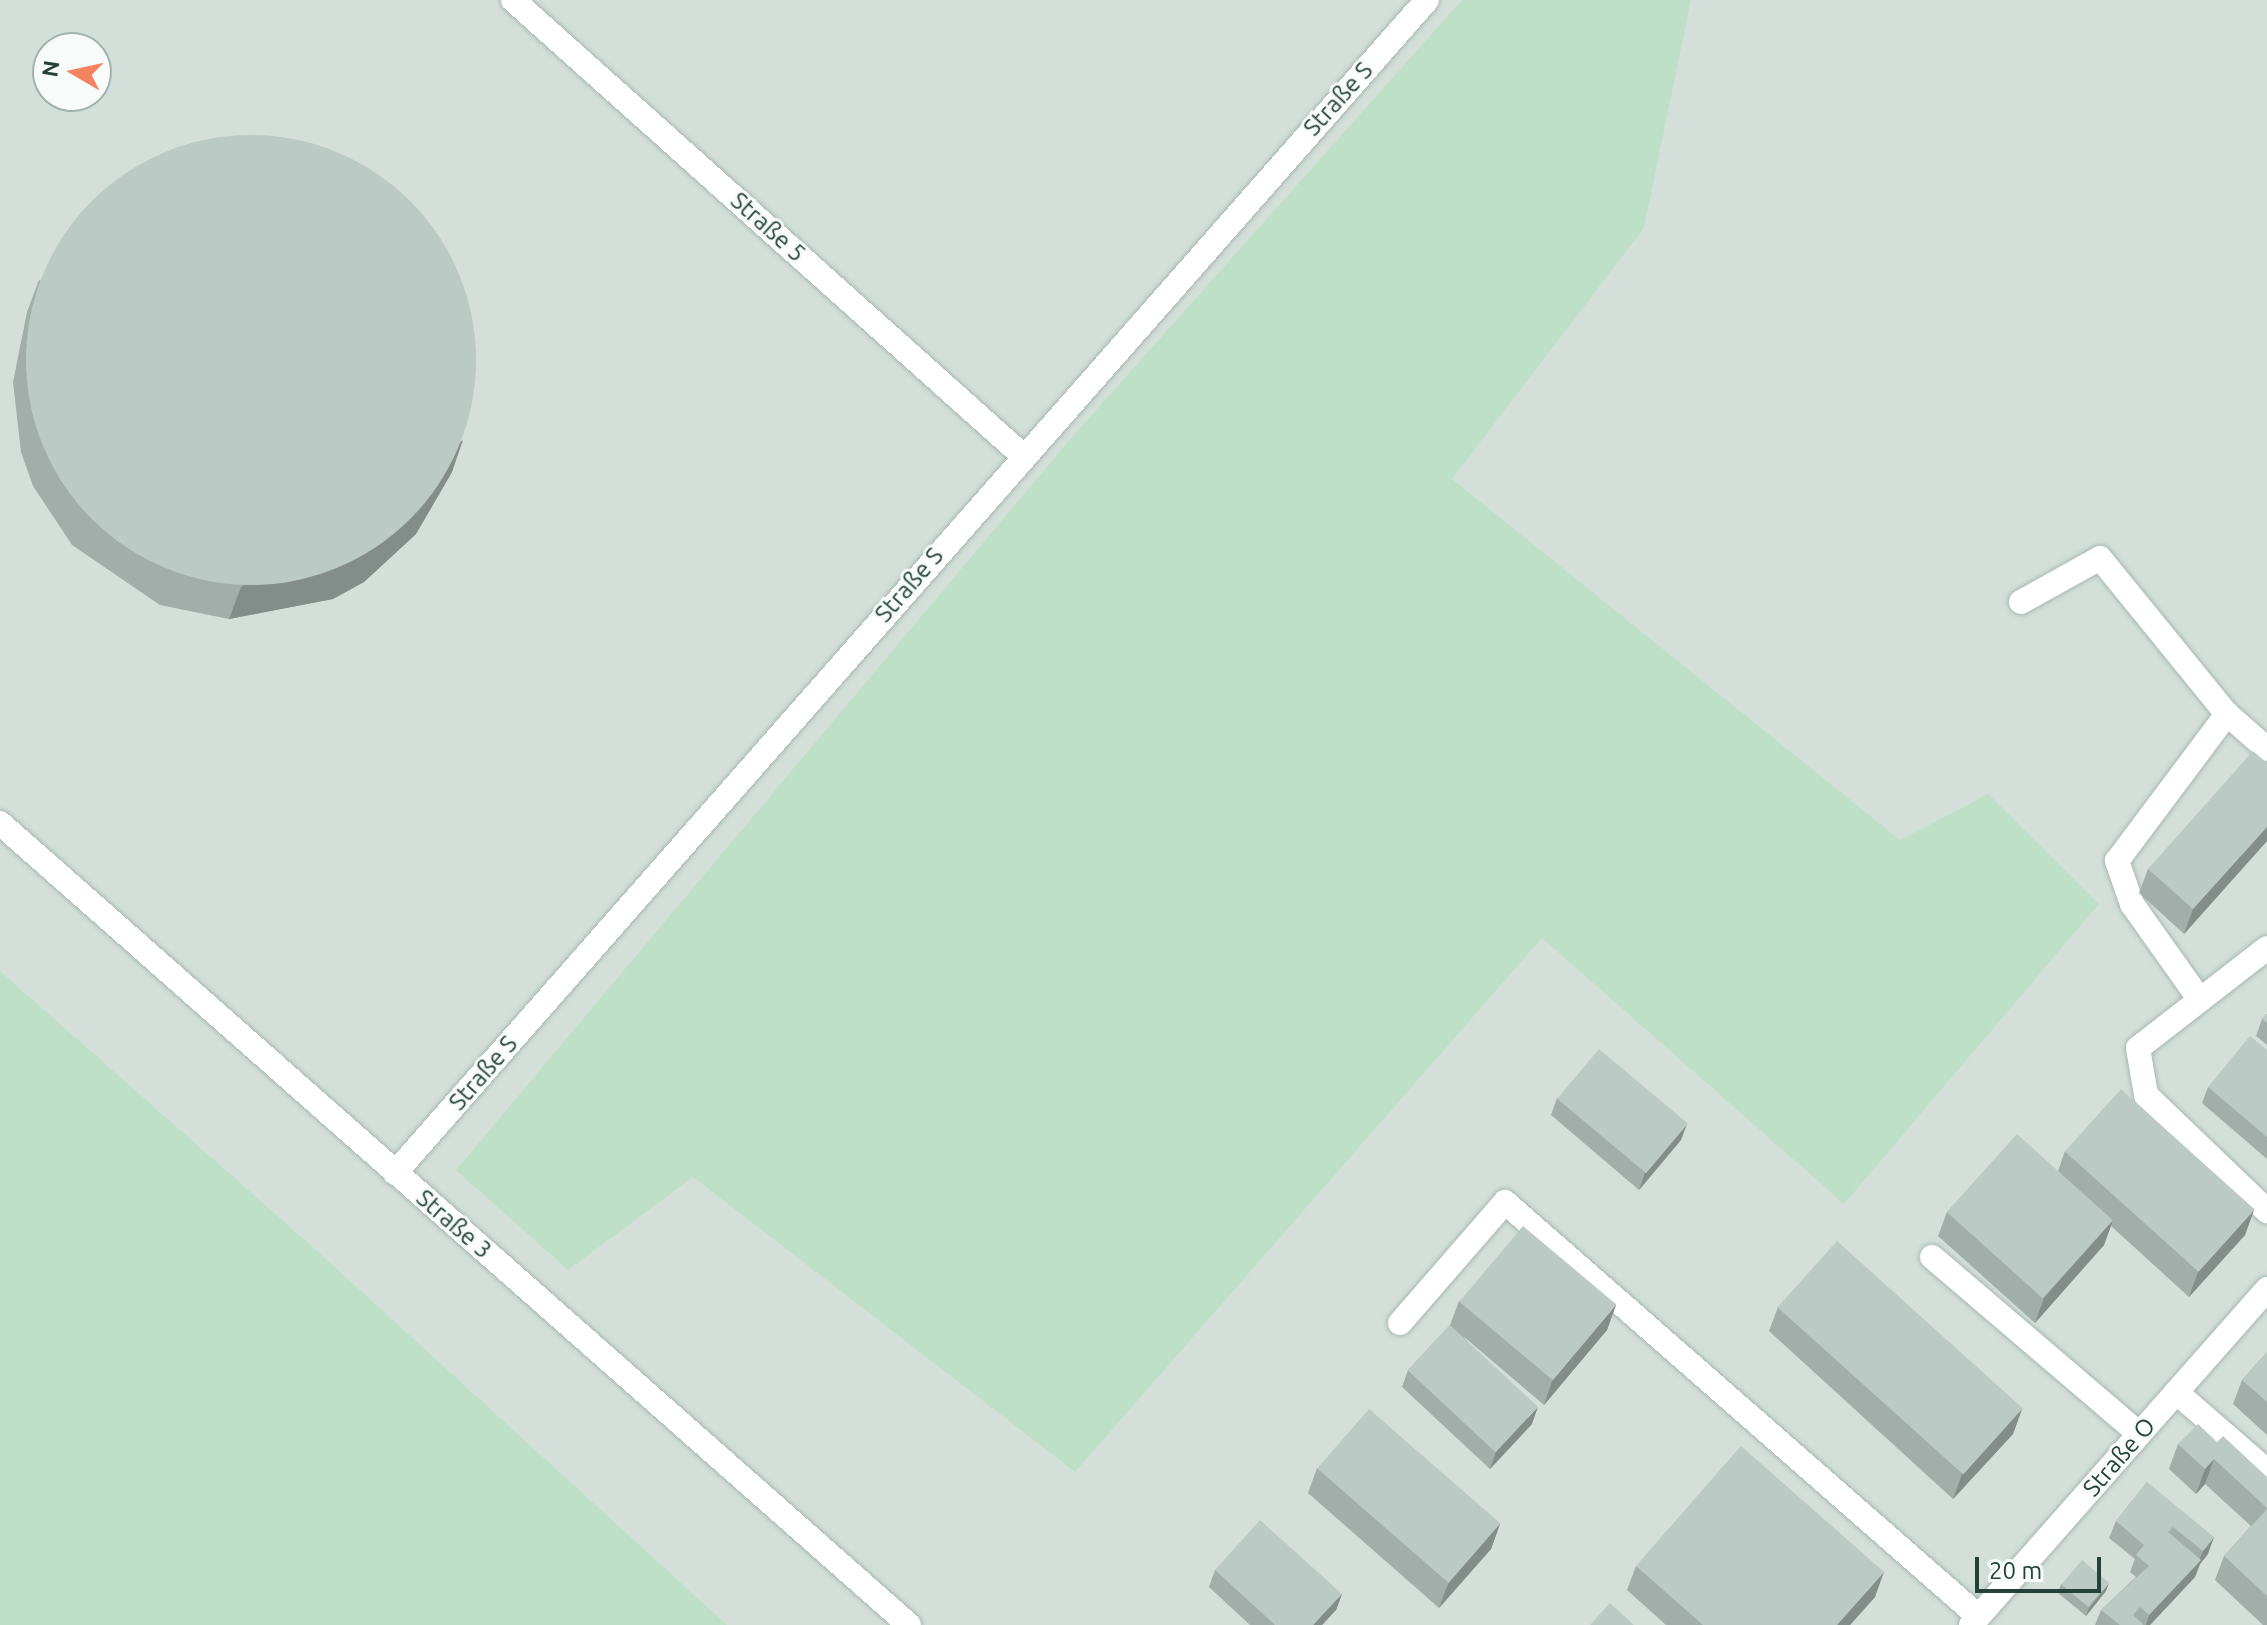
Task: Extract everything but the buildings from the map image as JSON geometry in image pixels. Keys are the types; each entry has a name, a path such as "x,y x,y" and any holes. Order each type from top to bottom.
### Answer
{"lane":[{"name":"Straße 5","path":"513,0 1022,455"},
{"name":"Straße S","path":"395,1173 1022,455 1427,0"},
{"path":"2021,602 2100,558 2227,714 2267,749"},
{"path":"2200,1000 2132,904 2117,861 2227,714"},
{"name":"Straße 3","path":"0,823 909,1625"},
{"path":"2267,948 2138,1048 2146,1095 2267,1211"},
{"path":"1400,1323 1505,1202 1974,1621"},
{"path":"1932,1257 2139,1434"},
{"name":"Straße O","path":"1974,1621 2267,1289"},
{"path":"2176,1392 2267,1471"}],"shaded area":[{"path":"0,0 2267,0 2267,1625 0,1625"}],"green space":[{"path":"1462,0 1691,0 1644,228 1452,479 1900,840 1988,794 2099,904 1844,1204 1542,938 1075,1472 693,1177 568,1270 456,1170 1072,437"},
{"path":"0,971 315,1249 727,1625 0,1625"}]}
